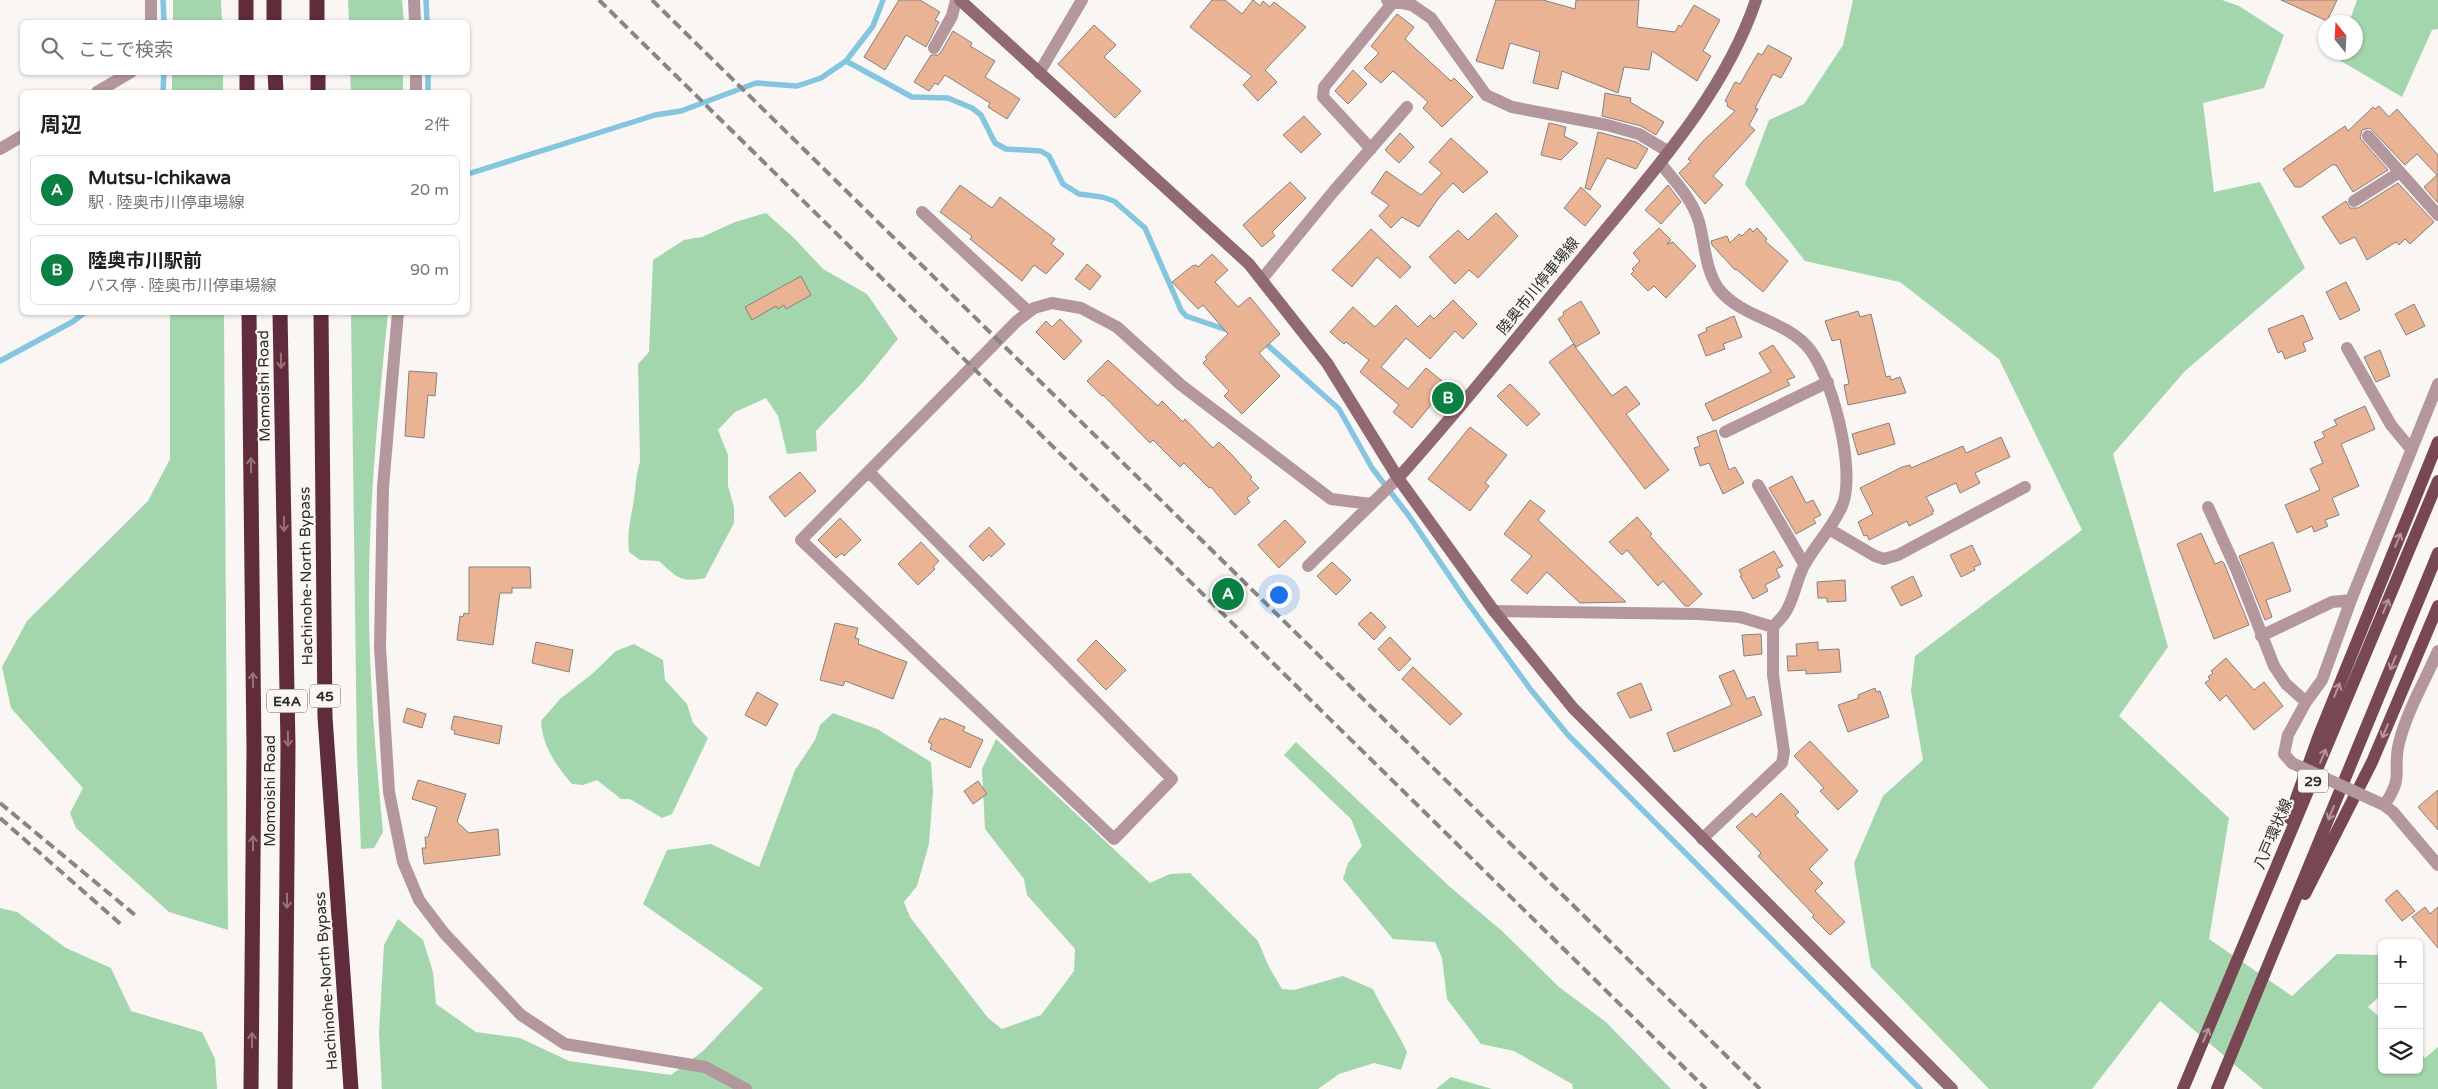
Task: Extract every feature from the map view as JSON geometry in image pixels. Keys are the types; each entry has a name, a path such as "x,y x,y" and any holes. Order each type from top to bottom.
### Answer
{"highway":[{"path":"246,0 246,20"},
{"path":"274,0 274,20"},
{"path":"317,0 317,20"},
{"path":"247,75 247,90"},
{"path":"275,75 276,90"},
{"path":"318,75 318,90"},
{"name":"Momoishi Road","path":"250,315 254,749 251,1089"},
{"name":"Momoishi Road","path":"280,315 288,746 285,1089"},
{"name":"Hachinohe-North Bypass","path":"320,315 325,717 352,1085"}],"main road":[{"name":"29","path":"2250,934 2262,891 2319,735 2438,442"},
{"name":"八戸環状線","path":"2185,1084 2250,934 2438,481"},
{"name":"29","path":"2217,1089 2438,553"},
{"name":"29","path":"2260,984 2372,762 2438,606"}],"street":[{"path":"151,0 151,20"},
{"path":"414,0 415,20"},
{"path":"934,48 952,16 956,0"},
{"path":"960,0 1250,264 1327,363 1398,478 1494,611 1573,708 1952,1089"},
{"path":"1038,73 1082,0"},
{"name":"陸奥市川停車場線","path":"1308,566 1398,478 1519,335 1669,152 1717,81 1750,18 1756,0"},
{"path":"1371,149 1323,97 1324,87 1391,1 1412,5 1431,18 1486,95 1512,107 1607,125 1631,132 1669,152"},
{"path":"100,90 126,75"},
{"path":"416,75 416,90"},
{"path":"1262,279 1332,192 1407,107"},
{"path":"2368,136 2438,215"},
{"path":"0,149 20,137"},
{"path":"1660,163 1686,195 1699,221 1709,267 1717,286 1731,302 1794,334 1807,346 1828,382 1837,411 1846,469 1847,489 1842,506 1829,529 1804,564 1786,612 1773,627 1773,675 1784,752 1782,764 1702,839"},
{"path":"2354,202 2400,172"},
{"path":"922,212 1029,312"},
{"path":"869,472 1172,779 1114,839 801,540 869,472 1029,312 1034,308 1052,303 1081,308 1117,327 1181,385 1332,499 1371,504"},
{"path":"398,315 383,487 380,647 389,792 403,862 419,900 444,933 480,974 521,1015 565,1044 705,1067 746,1089"},
{"path":"2347,348 2391,425 2411,449"},
{"path":"1725,432 1828,382"},
{"path":"2438,384 2351,600 2322,680 2306,702 2288,735 2284,754 2292,763 2379,802 2393,812 2438,865"},
{"path":"1758,485 1804,564"},
{"path":"1829,529 1875,556 1884,559 1898,555 2025,487"},
{"path":"2208,507 2237,571 2274,666 2286,684 2306,702"},
{"path":"2261,636 2332,602 2351,600"},
{"path":"1494,611 1698,614 1740,617 1773,627"},
{"path":"2379,802 2395,791 2398,770 2398,745 2404,727 2438,651"}],"green space":[{"path":"173,0 221,0 222,20 173,20"},
{"path":"348,0 402,0 404,20 349,20"},
{"path":"1853,0 2222,0 2239,6 2284,35 2264,88 2203,103 2214,192 2260,182 2305,268 2185,371 2113,454 2168,647 2119,716 2229,818 2209,939 2292,996 2337,954 2378,955 2378,998 2368,1007 2378,1016 2378,1074 2423,1074 2423,1056 2425,1058 2438,1047 2438,1089 2263,1089 2160,1001 2092,1089 1989,1089 1871,967 1854,863 1883,796 1923,760 1911,691 1915,656 2082,530 1999,359 1900,282 1805,261 1745,184 1769,120 1804,104 1843,45"},
{"path":"2357,0 2438,0 2438,29 2432,30 2402,97 2339,60 2363,60 2363,15 2352,15"},
{"path":"172,75 223,75 223,90 172,90"},
{"path":"350,75 403,75 403,90 351,90"},
{"path":"766,213 794,238 823,269 867,294 898,339 864,381 816,431 817,451 787,454 778,416 766,398 735,412 718,430 728,455 728,486 734,507 734,523 705,578 684,579 675,575 659,561 640,560 629,552 629,528 640,462 638,364 649,352 653,260 684,240 702,237 735,222"},
{"path":"170,315 224,315 228,930 169,912 76,828 70,813 83,788 11,708 2,667 27,621 148,501 170,459"},
{"path":"351,315 388,315 373,481 369,581 373,706 383,832 374,848 361,849 357,755"},
{"path":"634,644 663,660 665,680 687,704 693,723 708,738 672,814 662,818 630,799 621,799 597,780 583,785 572,784 551,755 542,730 541,721 560,699 592,674 616,651"},
{"path":"833,713 877,729 931,762 933,791 929,844 917,886 904,902 910,917 988,1018 1002,1029 1041,1015 1074,971 1075,949 1027,895 1024,879 985,829 982,769 996,739 1150,883 1170,874 1190,873 1258,941 1269,967 1282,989 1294,990 1343,976 1373,989 1407,1052 1401,1070 1374,1063 1339,1074 1318,1089 382,1089 379,1033 384,945 398,919 423,940 433,972 436,1004 476,1032 520,1038 569,1061 671,1075 703,1051 763,988 643,904 667,850 711,844 759,867 795,770 815,740 820,725"},
{"path":"1296,742 1449,886 1502,931 1559,987 1606,1022 1671,1089 1573,1089 1572,1084 1514,1051 1481,1044 1447,999 1442,958 1435,942 1393,939 1343,879 1348,863 1362,846 1351,819 1284,755"},
{"path":"0,908 17,912 66,948 111,968 131,1011 202,1032 215,1059 217,1089 0,1089"},
{"path":"1451,1077 1492,1089 1436,1089"}],"building":[{"path":"899,0 920,0 940,12 935,20 939,22 926,47 906,35 885,70 864,57"},
{"path":"1212,0 1225,0 1242,14 1253,0 1260,6 1263,1 1270,7 1274,2 1306,27 1265,70 1277,82 1258,101 1243,85 1252,76 1190,27"},
{"path":"1496,0 1543,0 1575,9 1576,0 1639,0 1637,27 1675,32 1679,25 1681,27 1694,5 1720,20 1703,51 1711,56 1697,81 1652,51 1649,70 1624,67 1618,93 1562,71 1558,89 1533,83 1540,52 1510,43 1503,69 1476,61"},
{"path":"2281,0 2337,0 2330,15 2318,15 2318,17"},
{"path":"1397,14 1414,27 1405,39 1451,81 1454,78 1473,97 1442,127 1423,108 1428,102 1393,71 1381,83 1364,68 1379,53 1371,46"},
{"path":"1094,25 1116,45 1104,57 1141,91 1115,118 1058,64"},
{"path":"953,31 972,43 970,46 995,61 985,77 1020,99 1007,119 988,107 990,103 945,75 938,85 935,83 929,91 914,82 931,55 938,55 941,52"},
{"path":"1768,45 1792,58 1781,78 1773,74 1755,108 1758,109 1749,125 1755,130 1713,176 1723,185 1705,204 1679,173 1691,161 1688,159 1703,141 1735,111 1727,106 1728,103 1725,101 1735,82 1740,84 1758,53 1762,55"},
{"path":"1353,70 1367,84 1348,104 1335,91"},
{"path":"1605,93 1631,98 1630,102 1664,122 1656,135 1641,126 1602,116"},
{"path":"2379,106 2389,117 2397,109 2438,155 2438,203 2424,187 2437,175 2417,154 2405,165 2370,128 2362,130 2360,138 2388,170 2353,192 2336,165 2332,165 2301,187 2295,187 2283,169 2345,126 2348,131 2373,107 2375,109"},
{"path":"1304,116 1321,134 1301,153 1283,135"},
{"path":"1549,123 1566,127 1564,136 1578,143 1561,160 1541,155"},
{"path":"1598,132 1636,142 1648,149 1636,169 1607,158 1590,190 1585,188"},
{"path":"1400,133 1414,147 1399,163 1385,150"},
{"path":"1451,138 1488,172 1463,193 1453,183 1438,199 1419,227 1402,217 1391,228 1379,216 1389,205 1371,193 1386,171 1421,195 1442,173 1429,162"},
{"path":"1290,182 1306,198 1272,232 1275,236 1262,247 1243,225"},
{"path":"2398,183 2434,222 2410,244 2405,239 2399,245 2396,242 2367,260 2355,237 2340,244 2322,217 2346,201 2350,208 2358,208"},
{"path":"960,185 992,208 1000,197 1055,239 1051,244 1064,254 1046,274 1034,265 1022,281 970,239 972,236 940,212"},
{"path":"1668,185 1681,202 1661,224 1645,210"},
{"path":"1581,187 1601,206 1585,226 1564,208"},
{"path":"1496,213 1518,236 1478,278 1469,270 1455,284 1429,257 1458,230 1468,240"},
{"path":"1659,228 1671,240 1667,244 1673,242 1696,266 1666,298 1654,286 1648,291 1631,274 1634,271 1632,269 1640,261 1633,253"},
{"path":"1750,228 1753,232 1757,228 1767,239 1765,241 1788,261 1763,292 1735,270 1712,245 1711,241 1727,236 1730,243 1739,234 1742,236"},
{"path":"1371,229 1411,267 1400,278 1377,257 1352,287 1332,270"},
{"path":"1212,254 1228,270 1215,282 1238,307 1250,297 1280,334 1259,353 1280,376 1242,414 1224,396 1229,391 1203,363 1207,359 1205,357 1228,334 1203,305 1198,309 1172,282 1192,266 1196,265 1198,267"},
{"path":"1087,264 1101,276 1090,290 1075,279"},
{"path":"801,276 811,295 786,309 784,305 778,309 776,306 752,320 745,307"},
{"path":"2346,282 2360,310 2340,320 2326,292"},
{"path":"1453,300 1477,324 1463,339 1455,331 1430,359 1406,338 1381,367 1408,389 1426,368 1447,385 1412,428 1393,412 1399,405 1360,372 1369,360 1346,342 1344,344 1330,332 1353,307 1375,327 1396,305 1418,327 1430,315 1434,319"},
{"path":"1581,301 1600,333 1576,347 1558,319 1564,315 1563,312"},
{"path":"2414,304 2425,326 2406,335 2395,314"},
{"path":"1858,311 1860,317 1871,314 1886,377 1890,376 1891,380 1900,377 1906,393 1848,405 1844,385 1849,384 1840,339 1832,341 1825,321"},
{"path":"2303,315 2313,339 2303,343 2306,351 2285,359 2282,351 2278,353 2268,329"},
{"path":"1734,316 1742,337 1723,344 1725,349 1706,356 1698,335 1707,331 1706,328"},
{"path":"1060,319 1082,341 1064,360 1036,332 1046,321 1052,327"},
{"path":"1573,344 1612,396 1626,386 1640,404 1626,414 1669,470 1645,489 1549,362"},
{"path":"1773,345 1795,377 1787,380 1790,385 1713,421 1705,404 1771,372 1759,353"},
{"path":"2380,350 2390,376 2376,382 2364,357"},
{"path":"1108,360 1158,406 1162,401 1183,422 1185,419 1213,448 1219,442 1232,455 1252,477 1250,479 1259,488 1247,498 1250,502 1235,515 1211,487 1209,488 1184,463 1180,467 1153,440 1150,443 1087,381"},
{"path":"409,371 437,373 435,396 428,395 424,438 405,436"},
{"path":"1510,384 1540,414 1527,426 1497,396"},
{"path":"2365,406 2375,429 2341,444 2359,486 2332,498 2339,515 2325,520 2328,526 2314,532 2312,526 2297,533 2285,505 2320,490 2310,469 2323,463 2314,442 2325,437 2322,432 2337,425 2334,420"},
{"path":"1889,423 1895,444 1858,455 1852,434"},
{"path":"1470,427 1507,455 1485,483 1489,486 1470,511 1428,479"},
{"path":"1716,430 1729,470 1735,467 1744,483 1723,494 1709,463 1700,466 1694,448 1700,446 1697,437"},
{"path":"2001,437 2010,457 1975,473 1980,483 1960,493 1956,483 1926,497 1934,511 1932,512 1933,514 1909,526 1907,521 1869,540 1867,535 1864,536 1858,522 1873,514 1860,488 1902,467 1910,465 1911,468 1963,446 1966,453"},
{"path":"800,472 816,491 785,517 769,497"},
{"path":"1792,476 1806,503 1813,500 1821,515 1813,519 1816,523 1796,534 1769,488"},
{"path":"1530,500 1545,511 1538,520 1626,602 1580,603 1547,572 1527,594 1511,580 1532,556 1504,534"},
{"path":"1637,517 1652,534 1650,536 1702,594 1689,606 1685,606 1663,581 1658,586 1627,550 1622,555 1609,542"},
{"path":"840,518 861,540 844,556 842,553 836,558 818,540"},
{"path":"1285,520 1306,542 1279,568 1258,545"},
{"path":"989,527 1005,544 991,557 989,555 983,561 969,546"},
{"path":"2201,533 2215,564 2222,561 2224,563 2249,625 2214,639 2177,544"},
{"path":"921,542 939,561 933,567 935,569 918,585 898,564"},
{"path":"2273,542 2291,591 2266,600 2272,617 2265,620 2239,556"},
{"path":"1972,545 1981,564 1974,567 1975,570 1961,577 1950,555"},
{"path":"1774,551 1783,566 1776,569 1780,577 1765,585 1768,591 1753,599 1740,576 1742,576 1739,570"},
{"path":"1332,562 1351,580 1336,595 1317,576"},
{"path":"469,567 530,567 531,588 512,588 512,593 500,593 493,645 457,640 460,616 463,617 464,613 469,614"},
{"path":"1913,576 1922,596 1901,606 1891,587"},
{"path":"1845,580 1846,601 1827,602 1827,598 1818,598 1817,582"},
{"path":"1371,612 1386,627 1374,640 1358,624"},
{"path":"835,623 858,628 855,638 859,639 858,644 907,662 893,699 845,681 843,686 820,680"},
{"path":"1761,634 1762,654 1744,656 1742,635"},
{"path":"1390,637 1411,659 1399,671 1378,649"},
{"path":"1096,640 1126,670 1106,690 1077,660"},
{"path":"536,642 573,650 569,672 532,663"},
{"path":"1818,642 1818,650 1839,649 1841,672 1806,674 1806,670 1788,671 1787,656 1797,656 1796,644"},
{"path":"2226,658 2254,690 2264,682 2283,706 2254,730 2226,695 2220,701 2205,683 2213,673 2211,671"},
{"path":"1413,667 1462,714 1450,725 1402,679"},
{"path":"1734,670 1747,699 1754,696 1762,715 1674,752 1667,733 1732,705 1719,676"},
{"path":"1641,683 1652,710 1630,718 1617,693"},
{"path":"1875,688 1876,692 1880,691 1889,717 1848,732 1838,705 1859,698 1858,695"},
{"path":"757,692 778,704 766,726 745,715"},
{"path":"407,708 426,714 422,728 403,722"},
{"path":"454,716 502,726 499,744 454,734 455,731 451,729"},
{"path":"940,718 965,727 963,731 983,740 970,768 930,749 932,744 928,742"},
{"path":"1810,741 1858,791 1838,810 1820,791 1824,788 1794,756"},
{"path":"418,780 466,794 457,822 469,833 498,829 500,855 424,864 422,848 426,848 425,837 428,837 437,807 412,799"},
{"path":"978,781 987,794 973,804 964,791"},
{"path":"2438,790 2438,830 2418,807"},
{"path":"1781,793 1799,812 1795,815 1828,850 1809,869 1823,883 1815,891 1845,922 1830,935 1812,917 1814,915 1758,856 1761,853 1736,827 1752,813 1756,817"},
{"path":"2397,890 2415,911 2402,921 2385,900"},
{"path":"2425,907 2430,914 2438,907 2438,948 2412,917"}],"waterway":[{"path":"163,0 164,20"},
{"path":"426,0 427,20"},
{"path":"470,173 655,115 681,111 756,83 797,86 821,78 846,61 873,26 883,0"},
{"path":"846,61 912,97 948,98 972,108 981,115 995,143 1006,149 1041,151 1049,156 1063,184 1079,194 1102,197 1114,201 1145,228 1181,310 1186,316 1230,331"},
{"path":"163,90 164,75"},
{"path":"428,75 428,90"},
{"path":"0,361 74,321 81,315"},
{"path":"1263,341 1339,409 1372,468 1409,516 1465,599 1531,690 1568,735 1920,1089"}],"railway":[{"path":"599,0 1706,1089"},
{"path":"652,0 1760,1089"},
{"path":"0,803 135,915"},
{"path":"0,818 124,927"}],"place":[{"name":"陸奥市川駅前","path":"1448,398"},
{"name":"Mutsu-Ichikawa","path":"1228,594"}]}
